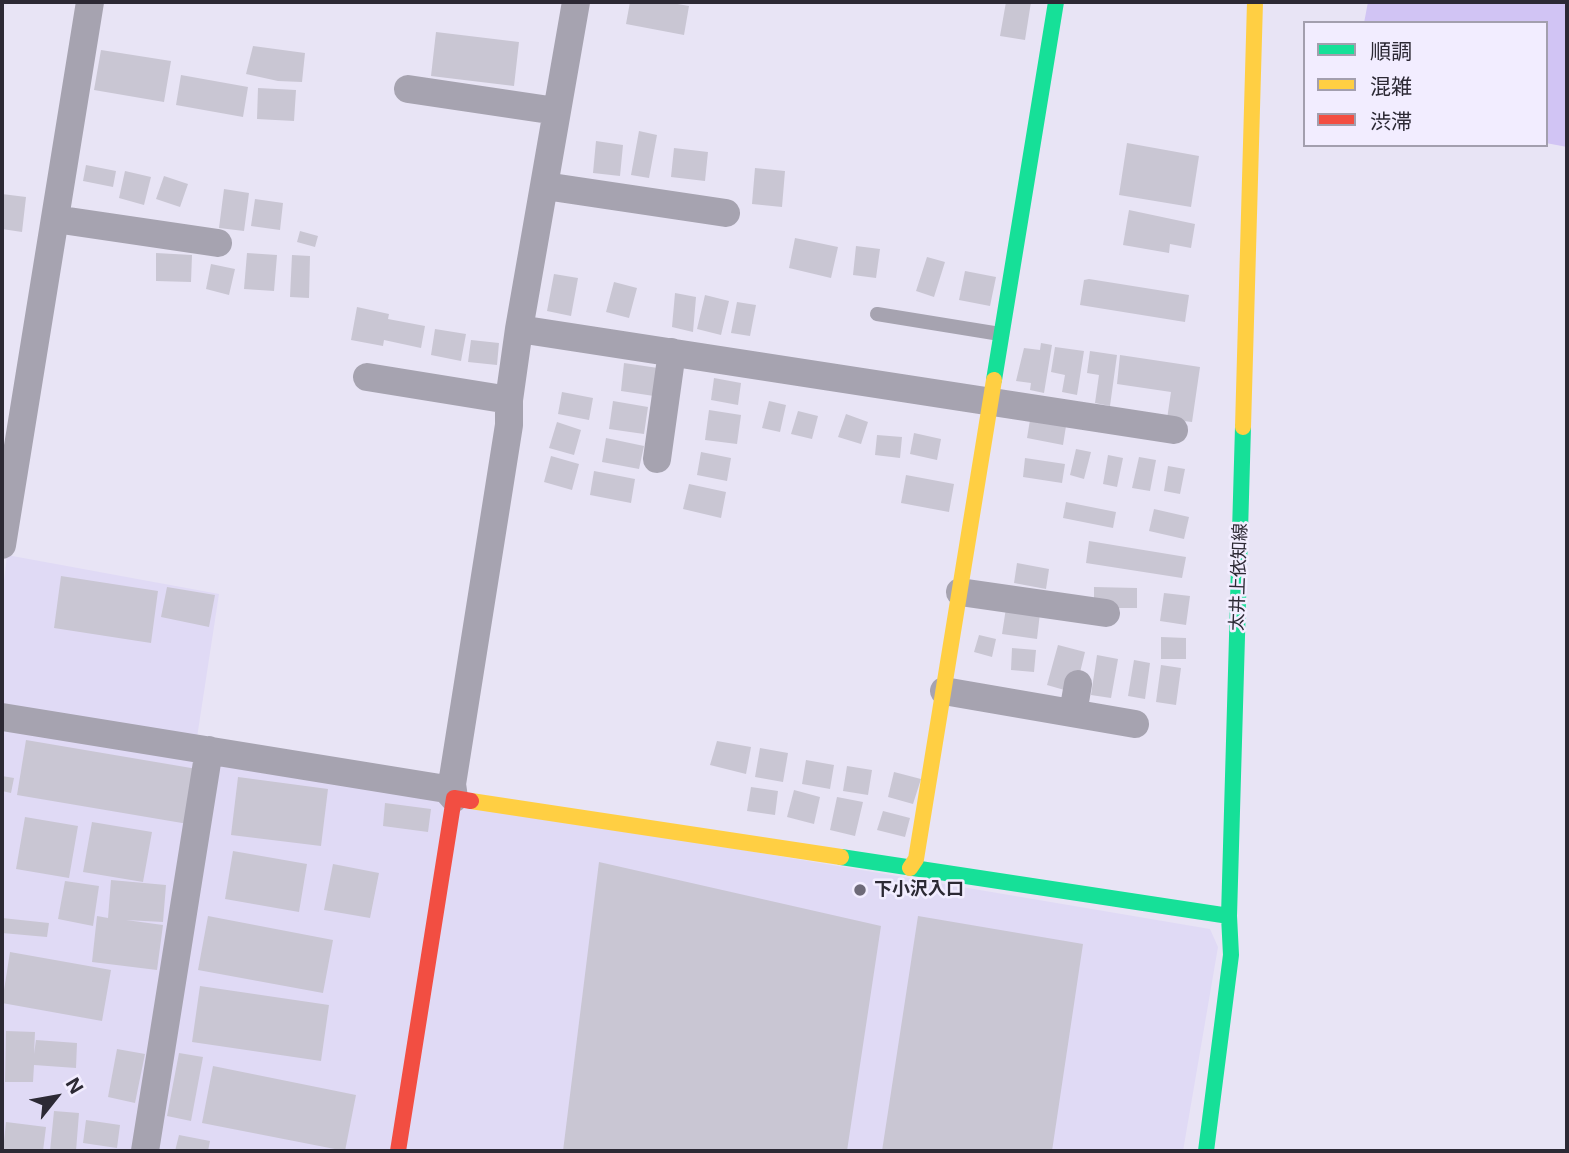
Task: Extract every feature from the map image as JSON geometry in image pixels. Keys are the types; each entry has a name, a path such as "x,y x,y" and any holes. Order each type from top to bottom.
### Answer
{"street":[{"path":"2,545 90,2"},
{"path":"398,1151 509,425 509,400 519,328 576,2"},
{"path":"910,868 916,859 1056,2"},
{"name":"太井上依知線","path":"1206,1151 1219,1066 1231,955 1229,916 1255,2"},
{"path":"408,89 556,111"},
{"path":"545,186 695,199 726,213"},
{"path":"55,219 204,234"},
{"path":"519,328 672,352 813,363 992,402 1147,416 1174,430"},
{"path":"657,459 672,352"},
{"path":"367,377 509,400"},
{"path":"960,592 1107,613"},
{"path":"1073,713 1078,684"},
{"path":"944,691 1135,724"},
{"path":"2,717 446,789 454,798 1229,916"},
{"path":"145,1151 209,750"}],"lane":[{"path":"877,314 1003,334"}],"shaded area":[{"path":"1368,2 1567,2 1567,147 1548,143 1548,21 1364,21"},
{"path":"7,555 219,594 194,757 1210,929 1218,947 1183,1151 2,1151 2,598"}],"building":[{"path":"630,2 666,2 689,6 684,35 626,24"},
{"path":"1006,2 1031,2 1025,40 1000,36"},
{"path":"436,32 519,42 514,86 431,76"},
{"path":"253,46 305,53 302,82 278,81 246,74"},
{"path":"101,50 171,61 164,102 94,90"},
{"path":"181,75 248,87 243,117 176,105"},
{"path":"258,88 296,90 294,121 257,119"},
{"path":"639,131 657,135 649,178 631,175"},
{"path":"596,141 623,145 620,176 593,173"},
{"path":"1127,143 1199,156 1191,207 1119,195"},
{"path":"674,148 708,152 705,181 671,177"},
{"path":"86,165 116,171 113,187 83,181"},
{"path":"755,168 785,171 782,207 752,204"},
{"path":"125,171 151,177 144,205 119,198"},
{"path":"164,176 188,184 180,207 156,199"},
{"path":"224,189 249,193 244,231 219,228"},
{"path":"2,194 26,197 22,232 2,229"},
{"path":"255,199 283,203 280,230 251,226"},
{"path":"1129,210 1195,224 1191,248 1170,244 1169,253 1123,245"},
{"path":"300,231 318,236 315,247 297,242"},
{"path":"795,238 838,247 831,278 789,268"},
{"path":"856,246 880,249 876,278 853,275"},
{"path":"156,253 192,255 191,282 156,281"},
{"path":"247,253 277,255 274,291 244,289"},
{"path":"292,255 310,256 309,298 290,297"},
{"path":"927,257 945,262 934,297 916,291"},
{"path":"211,264 235,269 229,295 206,289"},
{"path":"965,271 996,277 990,306 959,300"},
{"path":"554,274 578,278 571,316 547,311"},
{"path":"1084,280 1189,295 1185,322 1080,305"},
{"path":"614,282 637,288 629,318 606,312"},
{"path":"675,293 696,297 693,332 672,327"},
{"path":"705,295 729,301 721,335 697,329"},
{"path":"737,302 756,305 750,336 731,333"},
{"path":"357,307 389,314 388,319 425,326 421,348 384,340 383,346 351,340"},
{"path":"435,329 466,334 461,361 431,355"},
{"path":"471,340 499,343 497,365 468,362"},
{"path":"1041,343 1052,345 1044,393 1030,390 1031,383 1016,381 1024,348 1040,350"},
{"path":"1055,347 1084,351 1077,395 1062,392 1065,375 1051,372"},
{"path":"1090,351 1117,355 1110,406 1095,403 1099,375 1087,373"},
{"path":"1120,355 1200,367 1192,422 1167,419 1171,392 1117,384"},
{"path":"624,363 658,368 654,396 621,391"},
{"path":"714,378 741,383 738,405 711,400"},
{"path":"562,392 593,398 589,420 558,414"},
{"path":"613,401 648,407 644,434 609,429"},
{"path":"769,401 786,405 780,432 762,428"},
{"path":"709,410 741,415 737,444 705,440"},
{"path":"798,411 818,416 812,439 791,434"},
{"path":"846,414 868,422 861,444 838,437"},
{"path":"1030,420 1066,426 1063,445 1027,438"},
{"path":"557,422 581,430 574,455 549,448"},
{"path":"914,433 941,439 937,460 910,454"},
{"path":"877,435 902,437 900,458 875,455"},
{"path":"606,438 644,446 639,469 602,462"},
{"path":"1076,449 1091,452 1084,479 1070,475"},
{"path":"701,452 731,458 727,481 697,475"},
{"path":"1108,455 1123,458 1117,487 1103,484"},
{"path":"551,456 579,464 572,490 544,482"},
{"path":"1139,457 1156,460 1150,491 1132,488"},
{"path":"1025,458 1065,464 1062,483 1023,477"},
{"path":"1168,466 1185,469 1180,494 1164,491"},
{"path":"594,471 635,479 631,503 590,495"},
{"path":"906,475 954,484 949,512 901,503"},
{"path":"689,484 726,492 721,518 683,509"},
{"path":"1066,502 1116,512 1113,528 1063,518"},
{"path":"1154,509 1189,517 1184,539 1149,531"},
{"path":"1089,541 1186,557 1182,578 1086,563"},
{"path":"1017,563 1049,569 1046,589 1014,583"},
{"path":"61,576 158,591 151,643 54,628"},
{"path":"167,587 215,595 209,627 161,617"},
{"path":"1094,587 1137,588 1137,608 1094,608"},
{"path":"1164,593 1190,596 1186,625 1160,621"},
{"path":"1006,608 1040,613 1037,639 1002,634"},
{"path":"979,635 996,639 992,657 974,652"},
{"path":"1161,637 1186,638 1186,659 1161,659"},
{"path":"1058,645 1085,652 1075,693 1047,685"},
{"path":"1012,648 1036,650 1034,672 1011,670"},
{"path":"1097,655 1118,659 1111,698 1091,695"},
{"path":"1134,660 1150,663 1145,699 1128,696"},
{"path":"1161,665 1181,668 1176,705 1156,702"},
{"path":"26,740 197,769 188,824 17,795"},
{"path":"717,741 751,747 746,774 710,765"},
{"path":"760,748 788,753 783,782 755,777"},
{"path":"806,760 834,765 830,789 802,784"},
{"path":"847,766 872,770 868,795 843,791"},
{"path":"894,772 921,779 913,804 888,797"},
{"path":"2,776 14,778 11,793 2,791"},
{"path":"238,777 328,789 321,846 231,835"},
{"path":"751,787 778,791 775,815 747,811"},
{"path":"794,790 820,797 814,824 787,817"},
{"path":"837,797 863,802 855,836 830,830"},
{"path":"385,803 431,809 428,832 383,826"},
{"path":"883,811 910,818 905,837 877,830"},
{"path":"25,817 78,826 69,878 16,869"},
{"path":"92,822 152,832 143,882 83,872"},
{"path":"233,851 307,864 299,912 225,899"},
{"path":"599,862 881,926 847,1151 563,1151"},
{"path":"333,864 379,873 370,918 324,910"},
{"path":"111,880 166,885 163,922 126,920 163,925 157,970 92,962 97,916 108,918"},
{"path":"65,881 99,886 93,926 58,919"},
{"path":"208,916 333,940 323,993 198,970"},
{"path":"918,916 1083,944 1052,1151 882,1151"},
{"path":"2,918 49,923 47,937 2,933"},
{"path":"10,952 111,970 102,1021 2,1003"},
{"path":"200,986 329,1005 321,1061 192,1042"},
{"path":"6,1031 35,1032 34,1054 36,1040 77,1043 76,1068 34,1065 33,1082 5,1082"},
{"path":"117,1049 145,1054 135,1103 108,1097"},
{"path":"179,1053 203,1057 191,1121 167,1116"},
{"path":"213,1066 356,1095 345,1151 202,1123"},
{"path":"54,1111 79,1113 76,1151 50,1151"},
{"path":"86,1120 120,1125 117,1148 83,1143"},
{"path":"6,1122 46,1127 43,1151 3,1151"},
{"path":"179,1135 210,1141 208,1151 175,1151"}],"traffic: fast":[{"path":"994,380 1056,2"},
{"path":"1206,1151 1231,955 1229,916 1243,427"},
{"path":"841,857 1229,916"}],"traffic: slow":[{"path":"1243,427 1255,2"},
{"path":"910,868 916,859 994,380"},
{"path":"471,801 841,857"}],"traffic: jam":[{"path":"398,1151 454,798 471,801"}],"place":[{"name":"下小沢入口","path":"860,890"}]}
